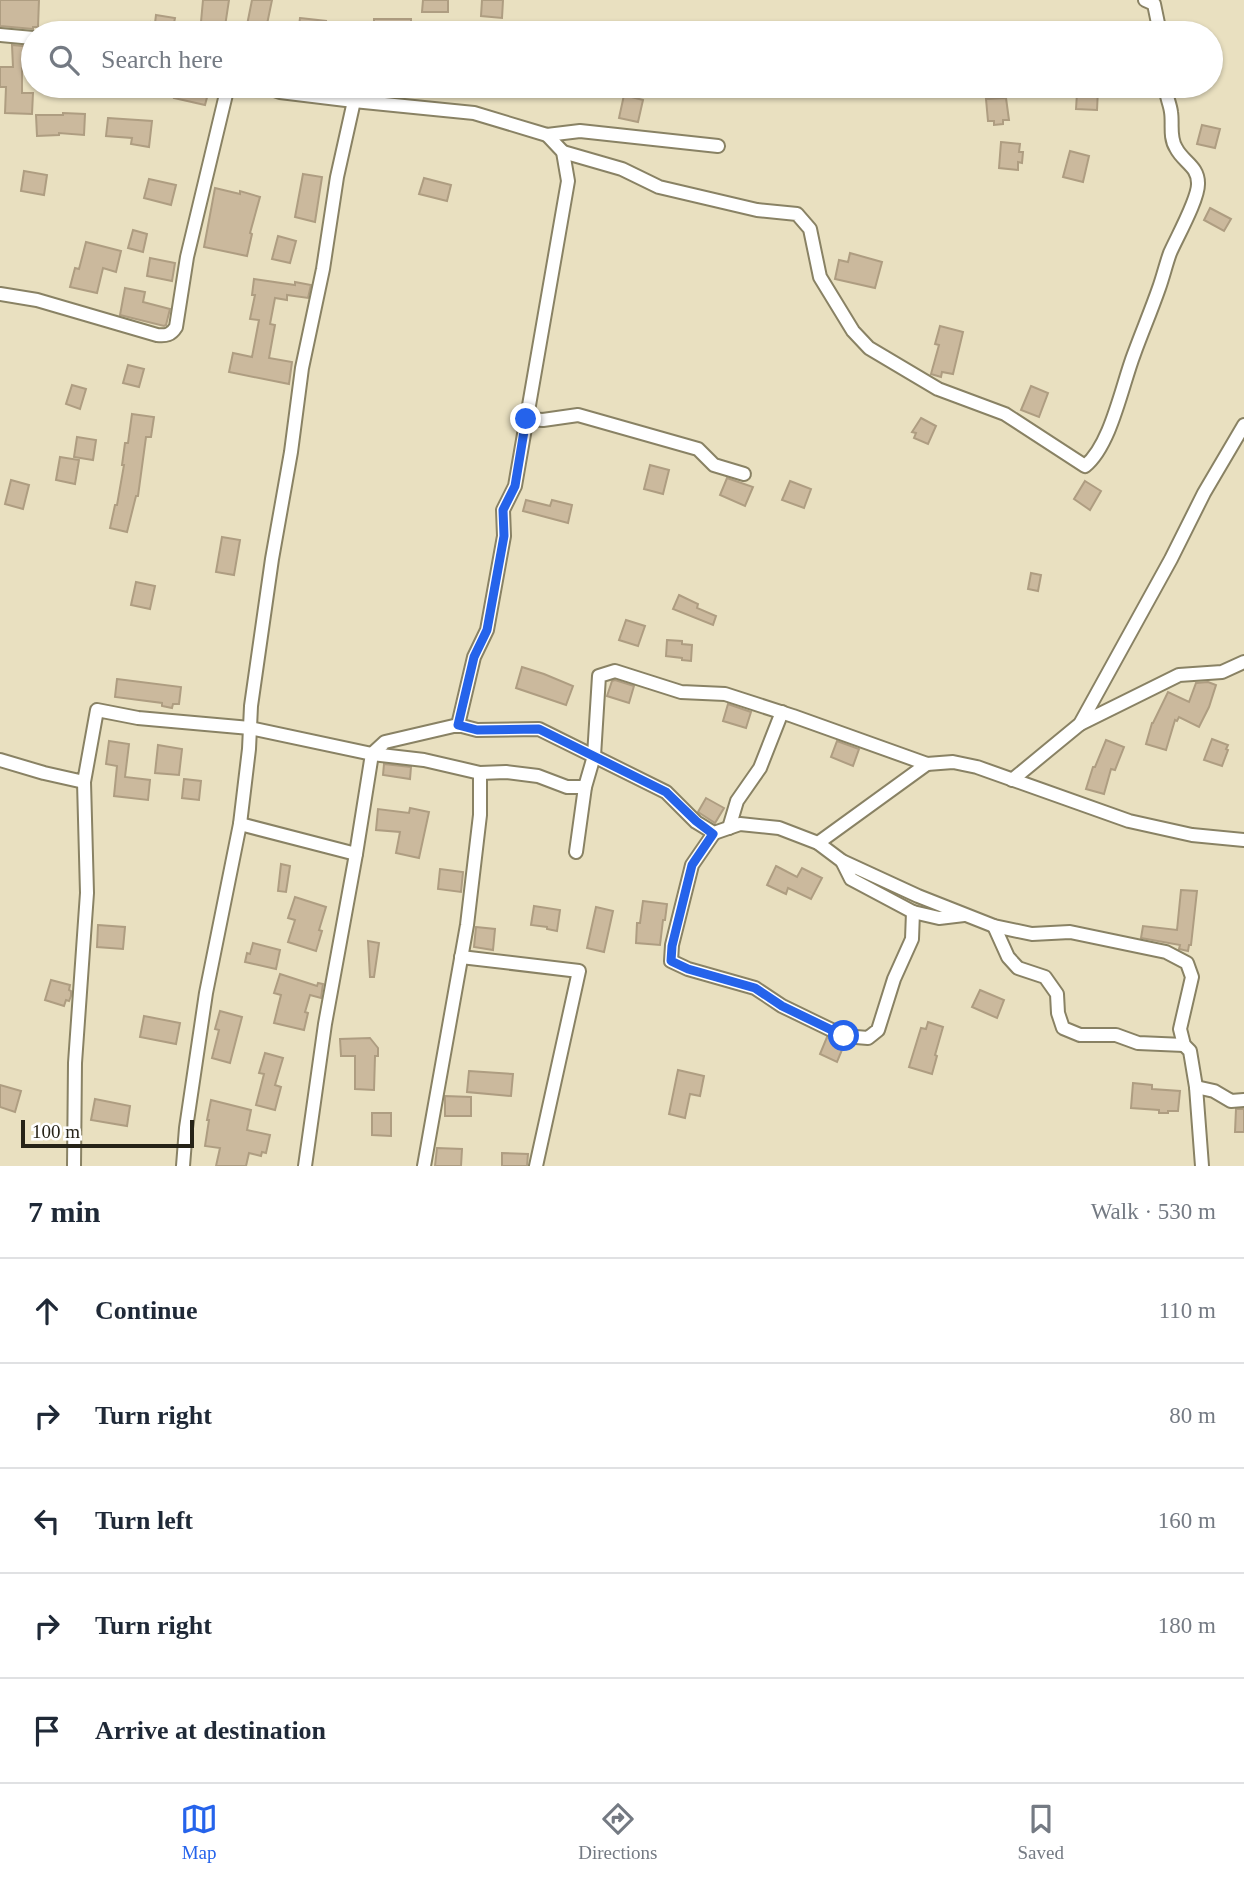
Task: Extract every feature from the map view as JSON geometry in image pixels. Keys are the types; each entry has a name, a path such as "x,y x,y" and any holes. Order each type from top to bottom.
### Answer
{"street":[{"path":"1145,0 1154,4 1158,21"},
{"path":"0,35 21,37"},
{"path":"0,294 37,300 157,335 172,332 176,327 187,257 225,98"},
{"path":"329,98 474,113 547,135 580,131 718,146"},
{"path":"547,135 564,152 622,169 659,187 757,210 797,214 810,229 820,277 853,331 869,348 938,389 1005,414 1086,466 1094,458 1111,422 1133,354 1198,184 1194,167 1182,158 1175,148 1167,98"},
{"path":"183,1166 206,993 240,824 251,706 302,368 324,269 337,177 354,101"},
{"path":"458,725 474,657 487,630 504,536 503,510 515,486 568,181 564,152"},
{"path":"526,419 543,421 578,415 698,449 714,465 744,474"},
{"path":"1080,724 1244,425"},
{"path":"1012,780 1080,724 1179,675 1222,672 1244,662"},
{"path":"576,852 585,787 594,756 599,676 615,671 681,692 725,694 927,764 953,762 977,767 1129,821 1192,835 1244,840"},
{"path":"74,1166 75,1063 87,892 84,782 97,710 138,718 250,728 372,754 424,760 480,773 506,772 538,776 567,787 585,787"},
{"path":"729,828 737,802 760,768 782,712"},
{"path":"305,1166 325,1024 372,754 385,742 458,725 477,730 539,729 666,792 713,834"},
{"path":"0,760 84,782"},
{"path":"818,843 927,764"},
{"path":"424,1166 467,925 480,815 480,773"},
{"path":"240,824 356,854"},
{"path":"913,912 912,939 894,979 878,1030 868,1038 844,1036 782,1006 755,988 688,969 671,961 672,946 692,865 713,834 740,824 779,828 818,843 842,861 994,926 1032,934 1070,932 1166,952 1187,963 1192,977 1180,1029 1184,1045 1191,1051 1202,1166"},
{"path":"842,861 851,879 913,912 939,918 968,915"},
{"path":"994,926 1008,957 1018,968 1045,977 1057,994 1058,1013 1063,1028 1080,1035 1116,1035 1138,1043 1184,1045"},
{"path":"461,957 579,971 536,1166"},
{"path":"1196,1087 1214,1091 1231,1101 1244,1100"}],"building":[{"path":"0,0 39,0 38,21 21,21 21,28 0,26"},
{"path":"203,0 229,0 226,21 201,21"},
{"path":"252,0 272,0 268,21 248,21"},
{"path":"423,0 448,0 448,12 422,12"},
{"path":"482,0 503,0 502,18 481,16"},
{"path":"156,15 175,18 174,21 155,21"},
{"path":"300,18 326,21 300,21"},
{"path":"374,19 411,19 411,21"},
{"path":"12,45 21,46 21,98 33,98 32,114 5,113 6,87 0,87 0,67 13,67"},
{"path":"174,98 207,98 205,105"},
{"path":"623,98 643,100 638,122 619,118"},
{"path":"1006,98 1009,120 994,125 994,121 988,121 986,99"},
{"path":"1077,98 1098,98 1097,110 1076,109"},
{"path":"85,114 84,135 59,133 37,136 36,115"},
{"path":"108,118 152,121 149,147 131,144 132,138 106,136"},
{"path":"1202,125 1220,129 1215,148 1197,144"},
{"path":"1001,142 1020,144 1019,152 1023,152 1022,163 1018,162 1018,170 999,168"},
{"path":"1070,151 1089,156 1083,182 1063,177"},
{"path":"24,171 47,175 44,195 21,191"},
{"path":"303,174 322,177 315,222 295,217"},
{"path":"424,178 451,185 447,201 419,194"},
{"path":"149,179 176,185 171,205 144,198"},
{"path":"215,188 260,197 247,256 204,247"},
{"path":"1210,208 1231,219 1224,231 1204,220"},
{"path":"133,230 147,234 143,252 128,248"},
{"path":"278,236 296,241 290,263 272,259"},
{"path":"86,242 121,251 116,272 103,268 97,293 70,287 75,268 79,269"},
{"path":"850,253 882,262 875,288 835,279 839,260 848,262"},
{"path":"150,258 175,263 172,281 147,276"},
{"path":"254,279 311,285 308,298 287,295 287,300 275,298 270,324 275,325 269,358 292,362 289,384 229,372 233,353 252,357 259,320 250,319 255,295 252,295"},
{"path":"125,288 145,292 143,302 170,309 166,325 120,315"},
{"path":"940,326 963,332 953,374 942,372 941,377 931,374 939,345 935,344"},
{"path":"128,365 144,369 139,387 123,383"},
{"path":"72,385 86,389 80,409 66,404"},
{"path":"1031,386 1048,393 1039,417 1021,410"},
{"path":"132,414 154,417 151,437 146,437 138,496 127,532 110,528 117,505 125,443 128,443"},
{"path":"921,418 936,426 928,444 914,438 916,433 912,432"},
{"path":"77,437 96,440 93,460 74,457"},
{"path":"60,457 79,460 75,484 56,480"},
{"path":"650,465 669,470 663,494 644,489"},
{"path":"727,478 753,487 745,506 720,495"},
{"path":"11,480 29,485 23,509 5,504"},
{"path":"790,481 811,489 804,508 782,500"},
{"path":"1085,481 1101,491 1090,510 1074,499"},
{"path":"526,500 550,506 552,500 572,505 568,523 523,511"},
{"path":"222,537 240,540 234,575 216,572"},
{"path":"1031,573 1041,575 1038,591 1028,589"},
{"path":"136,582 155,586 150,609 131,605"},
{"path":"679,595 698,604 697,608 716,616 713,625 673,609"},
{"path":"626,620 645,626 638,646 619,640"},
{"path":"667,640 692,645 691,661 666,656"},
{"path":"522,667 573,686 566,705 516,688"},
{"path":"117,679 181,687 179,704 173,704 172,708 162,706 162,703 115,697"},
{"path":"612,681 634,686 629,703 607,696"},
{"path":"1208,682 1216,685 1199,727 1179,717 1175,720 1166,750 1146,744 1152,723 1168,692 1189,702 1196,683"},
{"path":"728,704 751,712 746,728 723,721"},
{"path":"1212,739 1228,745 1222,766 1204,760"},
{"path":"1106,740 1124,747 1115,770 1111,769 1104,794 1086,789"},
{"path":"109,741 129,744 125,777 150,780 148,800 114,796 117,766 106,764"},
{"path":"837,741 859,749 853,766 831,757"},
{"path":"158,745 182,749 179,775 155,773"},
{"path":"384,764 411,767 410,779 383,775"},
{"path":"184,779 201,781 199,800 182,798"},
{"path":"706,798 724,808 715,823 698,812"},
{"path":"410,808 429,812 419,858 396,853 400,832 376,830 378,809 409,813"},
{"path":"281,864 290,866 286,892 278,891"},
{"path":"776,866 797,877 802,868 822,878 811,899 788,888 786,894 767,885"},
{"path":"440,869 463,872 461,892 438,889"},
{"path":"1181,890 1197,891 1188,951 1179,949 1180,945 1141,938 1143,926 1177,930"},
{"path":"295,897 326,907 316,951 288,942 295,920 288,918"},
{"path":"643,901 667,904 660,945 636,943 637,923 640,923"},
{"path":"534,906 560,910 557,931 531,925"},
{"path":"596,907 613,911 604,952 587,948"},
{"path":"98,925 125,927 123,949 97,947"},
{"path":"476,927 495,929 493,950 474,947"},
{"path":"368,941 379,943 374,977 370,977"},
{"path":"253,943 280,950 276,969 245,962"},
{"path":"280,974 317,986 318,983 323,984 321,998 310,995 304,1030 274,1023 281,995 274,993"},
{"path":"51,980 70,985 71,996 64,1006 45,1000"},
{"path":"980,990 1004,1000 997,1018 972,1007"},
{"path":"220,1011 242,1017 230,1063 212,1058 219,1030 215,1029"},
{"path":"144,1016 180,1023 176,1044 140,1037"},
{"path":"928,1022 943,1027 932,1074 909,1067 921,1028 926,1029"},
{"path":"827,1037 844,1045 837,1062 820,1054"},
{"path":"370,1038 378,1048 378,1056 375,1056 374,1090 355,1089 355,1056 341,1056 340,1039"},
{"path":"265,1053 283,1058 275,1085 281,1087 275,1110 256,1105 264,1074 259,1073"},
{"path":"678,1070 704,1076 700,1096 690,1094 685,1118 669,1114"},
{"path":"469,1071 513,1074 511,1096 467,1092"},
{"path":"1133,1083 1152,1085 1152,1089 1180,1091 1178,1111 1159,1113 1159,1110 1131,1108"},
{"path":"0,1085 21,1091 15,1112 0,1107"},
{"path":"445,1096 471,1097 471,1116 445,1116"},
{"path":"95,1099 130,1106 127,1126 91,1120"},
{"path":"211,1100 251,1110 247,1130 270,1135 266,1153 262,1152 261,1156 249,1153 246,1166 216,1166 220,1148 205,1146"},
{"path":"1236,1109 1244,1109 1244,1132 1235,1132"},
{"path":"372,1113 391,1113 391,1136 372,1135"},
{"path":"437,1148 462,1149 461,1166 435,1166"},
{"path":"502,1153 528,1154 527,1166 502,1166"}],"route":[{"path":"526,419 515,486 503,510 501,560 487,630 474,657 458,725 477,730 539,729 666,792 713,834 692,865 672,946 671,961 688,969 755,988 782,1006 844,1036"}]}
